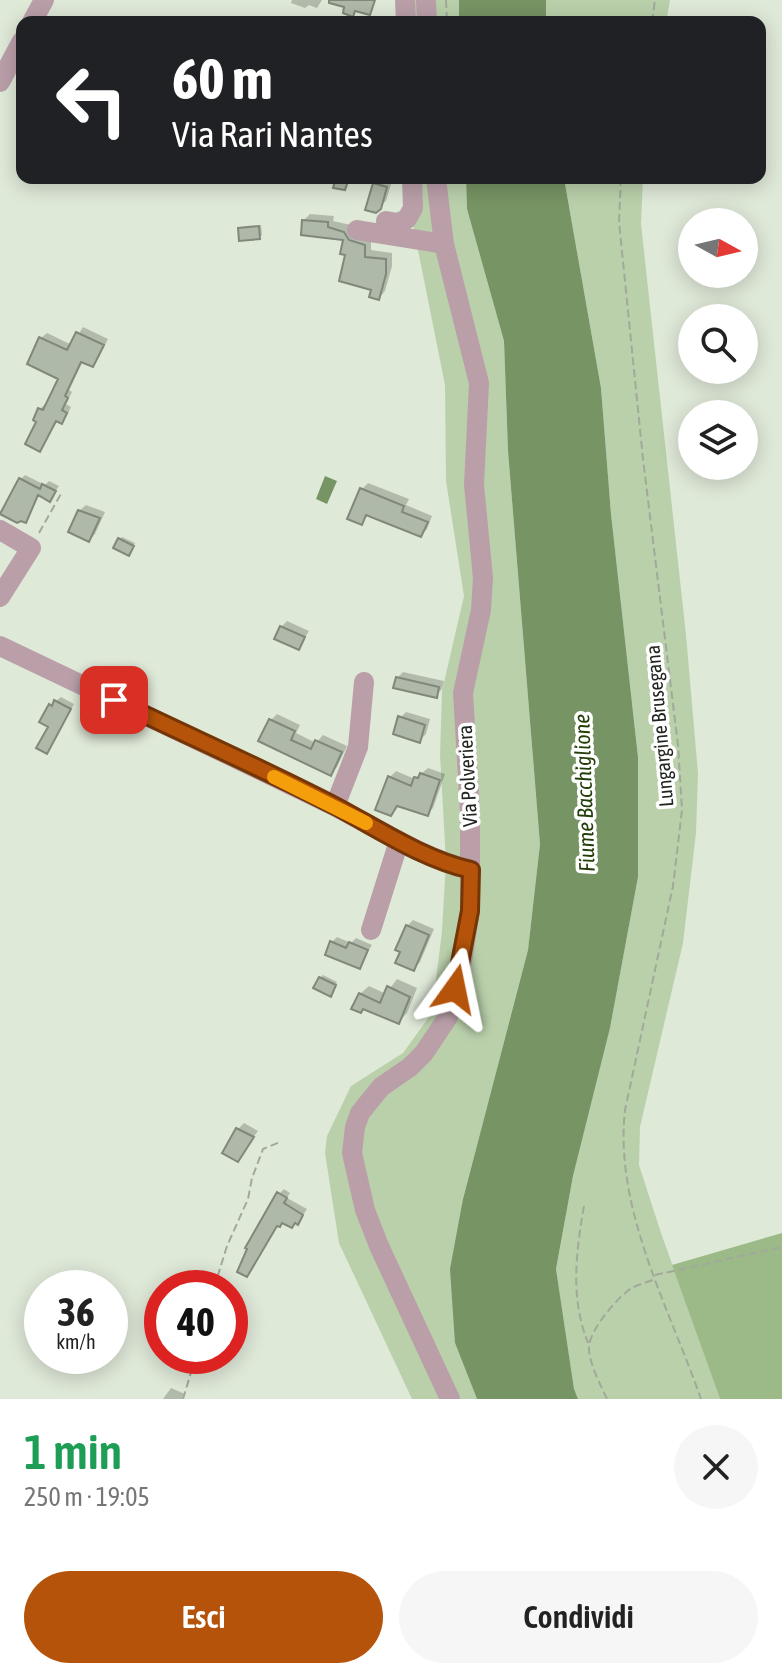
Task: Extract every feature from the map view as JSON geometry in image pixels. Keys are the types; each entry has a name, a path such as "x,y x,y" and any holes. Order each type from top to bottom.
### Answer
{"street":[{"path":"0,82 16,52"},
{"path":"386,221 398,223 407,219 413,208 412,184"},
{"name":"Via Polveriera","path":"437,184 444,244 479,383 474,485 483,578 481,610 463,693 470,911 448,1017 424,1053 381,1087 360,1113 352,1153 361,1196 379,1246 450,1399"},
{"path":"357,230 444,244"},
{"path":"0,530 31,548 0,597"},
{"path":"0,646 335,806 399,841 453,866 471,870"},
{"path":"335,806 358,747 364,682"},
{"path":"371,930 399,841"}],"path":[{"name":"Lungargine Brusegana","path":"621,184 619,222 643,459 678,745 682,810 673,886 625,1110 622,1146 629,1199 701,1399"},
{"path":"31,548 62,492"},
{"path":"220,1270 248,1199 263,1149 280,1142"},
{"path":"584,1206 574,1273 578,1312 590,1358 607,1399"},
{"path":"588,1344 622,1295 635,1286 656,1277 782,1247"},
{"path":"183,1399 191,1374"}],"shaded area":[{"path":"402,0 459,0 459,16 402,16"},
{"path":"546,0 670,0 667,16 546,16"},
{"path":"408,184 466,184 467,209 504,341 508,451 540,844 528,950 463,1199 455,1343 477,1399 412,1399 339,1243 325,1153 327,1136 351,1086 403,1053 432,1013 442,931 446,861 440,755 442,691 464,596 446,481 445,385 410,210"},
{"path":"565,184 643,184 641,224 698,773 696,833 683,943 640,1127 639,1165 720,1399 578,1399 574,1390 556,1269 573,1176 610,1028 638,877 638,756 611,514 601,388"},
{"path":"782,1233 782,1399 720,1399 672,1265"}],"water":[{"path":"459,0 546,0 546,16 459,16"},
{"name":"Fiume Bacchiglione","path":"466,184 565,184 601,388 611,514 638,757 638,877 610,1028 573,1176 556,1269 578,1399 477,1399 455,1343 450,1269 463,1199 528,950 540,844 508,451 504,341 467,209"},
{"path":"325,476 337,481 327,504 316,499"}],"building":[{"path":"329,0 375,0 370,15 355,11 350,16 343,13 344,7 329,3"},
{"path":"334,184 347,184 345,190 333,188"},
{"path":"373,184 387,187 381,209 376,213 365,210"},
{"path":"302,220 328,222 328,227 344,232 349,240 365,245 365,257 386,259 386,274 379,300 369,297 371,290 339,281 345,255 340,254 343,240 301,235"},
{"path":"259,226 260,239 239,241 238,228"},
{"path":"76,332 104,345 93,367 81,362 65,396 68,398 62,410 67,413 62,424 56,421 40,452 25,444 36,422 33,420 38,408 43,410 58,379 27,364 39,337 67,350"},
{"path":"19,478 40,489 42,484 56,491 50,502 38,495 26,523 17,523 0,514"},
{"path":"360,488 404,506 402,512 428,522 421,537 366,515 362,525 347,519"},
{"path":"78,510 100,518 89,542 68,532"},
{"path":"118,538 134,546 129,556 113,548"},
{"path":"280,626 305,637 299,650 274,639"},
{"path":"396,677 439,687 437,698 393,688"},
{"path":"54,700 71,709 47,754 36,748 48,727 39,722"},
{"path":"398,716 425,725 420,743 393,734"},
{"path":"269,719 295,731 291,740 311,749 315,740 342,752 331,776 258,741"},
{"path":"420,773 440,780 428,816 397,806 391,816 375,810 388,776 411,786 414,777 418,778"},
{"path":"406,925 429,935 414,971 395,963 400,952 395,950"},
{"path":"330,941 346,948 349,942 368,950 360,969 325,955"},
{"path":"319,977 336,985 331,997 313,988"},
{"path":"387,986 410,997 399,1024 363,1009 361,1013 351,1009 359,993 380,1003"},
{"path":"236,1128 254,1137 238,1162 222,1153"},
{"path":"277,1192 287,1198 284,1203 303,1215 298,1225 295,1223 292,1228 282,1223 280,1227 277,1226 248,1275 248,1270 238,1270 245,1248"}],"slow traffic":[{"path":"274,777 366,823"}],"route":[{"path":"114,700 335,806 399,841 453,866 471,870 470,911 455,989"}]}
